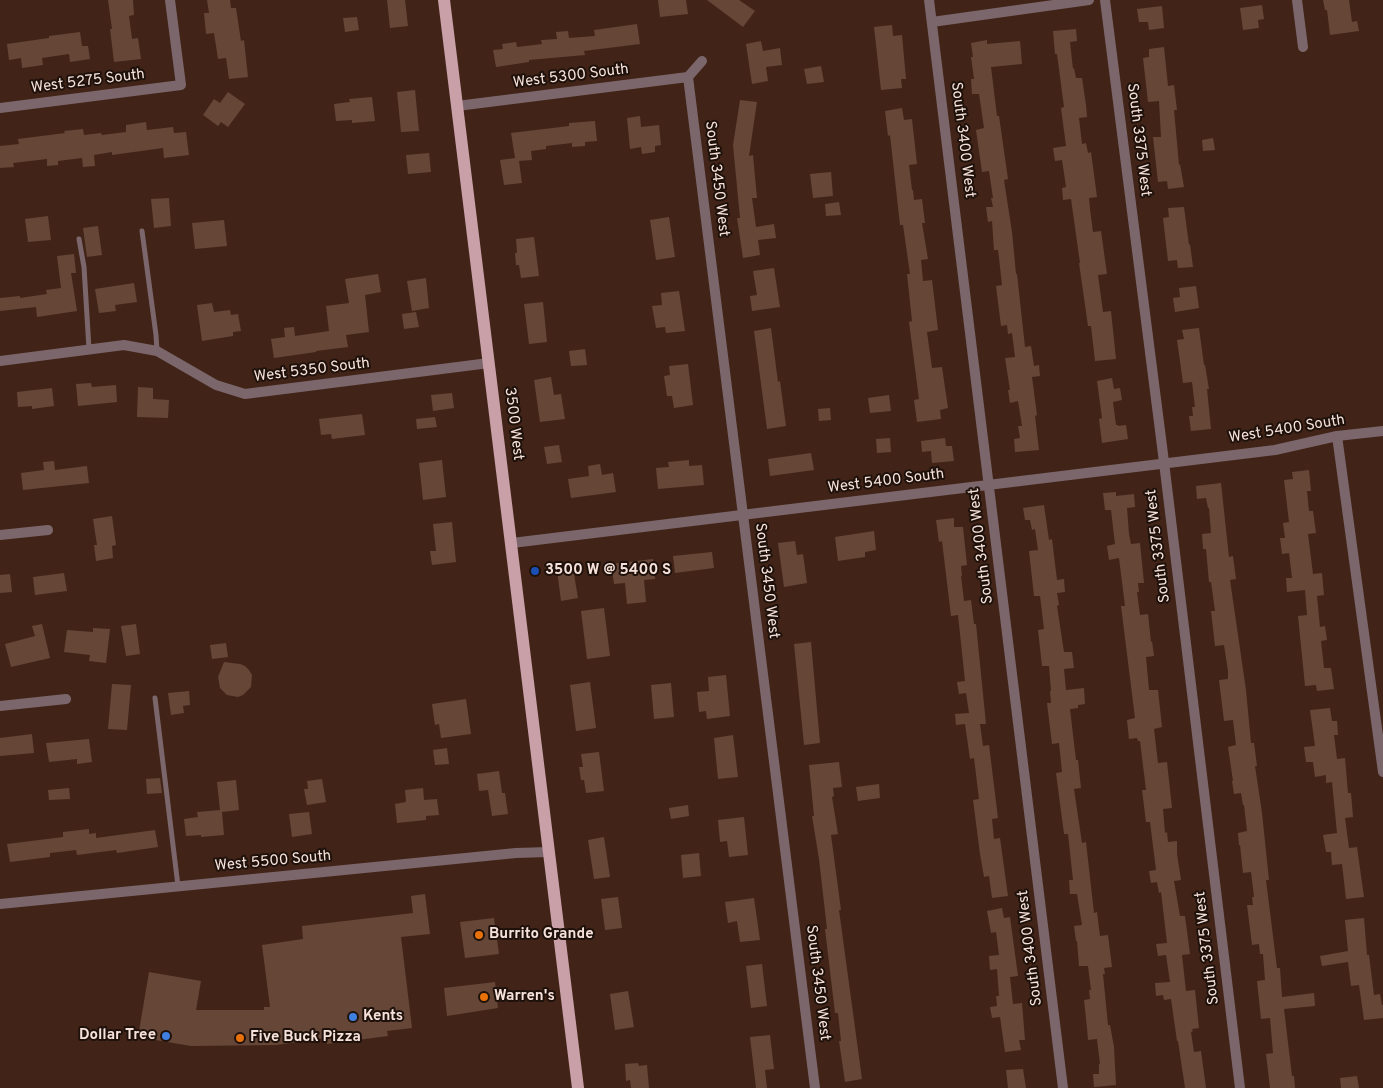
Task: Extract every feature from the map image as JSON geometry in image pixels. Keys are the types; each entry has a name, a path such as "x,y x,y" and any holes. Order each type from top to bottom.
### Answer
{"main road":[{"name":"3500 West","path":"444,0 578,1088"}],"street":[{"name":"West 5275 South","path":"0,108 180,85 170,0"},
{"name":"South 3400 West","path":"929,0 1063,1088"},
{"path":"932,22 1089,0"},
{"name":"South 3375 West","path":"1105,0 1164,463 1240,1088"},
{"path":"1297,0 1303,47"},
{"path":"688,77 702,62"},
{"name":"West 5300 South","path":"457,106 688,77"},
{"name":"South 3450 West","path":"688,77 815,1088"},
{"name":"West 5350 South","path":"0,360 124,344 157,351 216,385 245,394 489,363"},
{"name":"West 5400 South","path":"512,543 1275,450 1338,436 1383,431"},
{"path":"1338,436 1383,772"},
{"path":"0,536 48,530"},
{"path":"0,706 66,699"},
{"name":"West 5500 South","path":"0,904 516,853 549,852"}],"lane":[{"path":"142,232 157,351"},
{"path":"80,239 84,268 89,349"},
{"path":"155,698 178,886"}],"building":[{"path":"108,0 133,0 134,15 129,16 132,39 138,38 141,59 114,62"},
{"path":"207,0 230,0 231,8 236,8 241,41 244,40 248,77 229,79 226,58 218,59 214,33 206,34 204,13 209,13"},
{"path":"387,0 405,0 408,26 390,28"},
{"path":"658,0 686,0 688,14 660,17"},
{"path":"707,0 739,0 755,11 743,27"},
{"path":"1323,0 1349,0 1352,22 1357,21 1359,31 1330,35 1327,10 1325,10"},
{"path":"1262,5 1264,19 1258,20 1259,28 1243,30 1240,8"},
{"path":"1162,6 1164,28 1149,30 1148,22 1139,22 1137,9"},
{"path":"357,17 359,30 345,32 343,18"},
{"path":"637,24 640,44 584,51 585,55 529,60 529,62 496,67 493,50 503,49 502,44 516,42 517,47 542,44 541,40 557,39 556,32 568,31 569,38 595,36 594,30"},
{"path":"892,25 893,36 902,35 906,79 901,79 902,88 881,90 874,27"},
{"path":"1076,29 1077,41 1070,42 1073,69 1076,78 1082,78 1086,105 1087,117 1079,118 1082,144 1086,143 1088,153 1091,152 1097,197 1089,198 1090,209 1093,232 1101,231 1107,274 1098,275 1103,312 1111,311 1116,359 1095,361 1091,326 1088,326 1071,199 1063,200 1062,188 1066,187 1062,160 1055,161 1053,148 1066,146 1061,108 1064,107 1053,31"},
{"path":"80,32 82,46 88,46 90,59 70,62 69,54 42,58 43,65 22,68 21,58 9,60 7,44"},
{"path":"987,40 987,44 1020,41 1022,64 991,67 1008,179 1004,180 1025,347 1031,346 1034,366 1039,365 1040,376 1032,377 1039,450 1015,452 1014,439 1020,438 1018,426 1022,426 1018,401 1010,403 1005,358 1015,357 1012,333 1008,334 1007,325 1001,326 996,286 1002,285 998,250 994,250 992,221 988,222 986,207 993,207 991,198 993,198 989,171 982,172 976,130 984,128 979,94 972,94 971,79 974,79 971,43"},
{"path":"761,41 763,51 780,48 782,65 766,67 768,81 752,84 746,44"},
{"path":"1164,47 1168,86 1174,85 1177,110 1174,110 1179,165 1184,187 1168,189 1167,181 1158,182 1153,137 1161,137 1159,101 1148,102 1143,58 1149,57 1149,49"},
{"path":"821,66 824,82 807,84 804,69"},
{"path":"415,90 419,131 401,132 397,92"},
{"path":"228,92 245,104 228,127 221,122 218,126 203,115 214,99 220,103"},
{"path":"372,97 375,121 352,123 352,120 336,121 334,104 350,102 349,99"},
{"path":"740,100 757,102 749,156 753,155 757,198 752,198 756,227 774,224 776,238 758,240 760,255 743,258 737,218 740,218 733,145"},
{"path":"902,108 904,120 912,119 917,164 909,165 914,200 922,199 925,223 922,223 928,259 921,260 923,281 932,280 938,330 927,332 932,368 942,367 948,408 940,410 941,419 917,422 914,400 919,399 909,322 912,321 907,274 910,274 903,225 900,225 890,135 888,136 885,111"},
{"path":"640,116 641,127 659,125 661,145 655,146 655,152 642,154 641,147 630,149 627,118"},
{"path":"595,121 597,141 585,142 585,146 572,147 572,143 546,146 546,149 531,151 532,160 519,161 522,183 504,185 500,160 515,158 511,133 569,126 569,123"},
{"path":"146,122 147,130 173,127 174,133 186,132 189,155 164,158 163,148 112,155 112,152 94,155 95,166 83,167 82,158 58,161 58,165 47,166 47,159 13,163 14,167 0,168 0,146 19,144 18,139 83,129 84,135 126,132 126,125"},
{"path":"1213,138 1215,150 1203,151 1202,140"},
{"path":"429,153 431,172 408,174 406,155"},
{"path":"831,172 833,196 813,198 810,174"},
{"path":"169,198 171,226 154,228 151,199"},
{"path":"839,202 841,215 826,216 825,204"},
{"path":"1184,207 1193,267 1178,268 1177,260 1168,261 1163,218 1169,217 1168,208"},
{"path":"48,216 51,240 28,242 25,219"},
{"path":"669,217 675,257 656,260 650,220"},
{"path":"224,220 227,246 195,249 192,223"},
{"path":"98,226 102,255 87,257 83,228"},
{"path":"534,237 539,276 521,278 519,265 516,265 516,239"},
{"path":"74,254 76,273 71,273 77,311 37,317 36,307 0,311 0,298 20,296 20,298 47,294 46,290 61,288 57,256"},
{"path":"774,268 780,307 752,311 750,296 757,295 753,271"},
{"path":"378,274 381,292 365,295 369,332 346,335 348,347 274,358 271,339 285,337 284,328 294,327 295,336 329,331 326,306 349,303 345,279"},
{"path":"426,278 429,308 412,311 407,281"},
{"path":"134,283 137,302 115,305 116,311 99,313 95,289"},
{"path":"1196,286 1199,308 1175,312 1173,298 1180,297 1179,288"},
{"path":"679,291 685,331 666,333 665,327 656,328 652,306 662,305 661,293"},
{"path":"543,302 547,342 529,344 524,304"},
{"path":"212,303 214,312 230,310 231,315 238,314 241,331 233,332 233,336 202,341 197,305"},
{"path":"416,312 419,327 404,329 402,314"},
{"path":"771,328 786,426 767,429 754,331"},
{"path":"1199,328 1209,389 1207,389 1211,429 1191,431 1189,416 1193,416 1192,407 1195,407 1192,382 1183,383 1177,340 1184,339 1182,330"},
{"path":"585,349 587,365 571,366 569,351"},
{"path":"688,364 693,405 674,408 672,396 667,396 664,376 670,375 669,366"},
{"path":"551,377 554,395 561,394 565,419 540,422 534,380"},
{"path":"1112,378 1114,389 1120,388 1122,400 1113,402 1116,425 1126,425 1128,439 1102,443 1099,419 1102,418 1097,381"},
{"path":"91,383 92,387 116,385 117,402 78,406 76,384"},
{"path":"138,387 153,388 153,399 169,400 168,418 137,417"},
{"path":"52,388 54,406 32,409 32,406 18,407 17,392"},
{"path":"452,393 454,408 433,411 431,395"},
{"path":"889,395 891,411 870,413 868,398"},
{"path":"830,408 831,420 819,421 818,409"},
{"path":"362,414 365,435 332,439 331,434 321,435 319,419"},
{"path":"435,417 437,427 417,429 416,419"},
{"path":"890,438 891,452 877,453 876,439"},
{"path":"945,438 946,446 952,446 954,461 932,463 931,451 922,452 921,441"},
{"path":"559,445 562,462 547,464 544,447"},
{"path":"811,453 814,470 770,476 768,459"},
{"path":"442,460 446,497 423,500 419,463"},
{"path":"689,460 689,466 702,465 704,485 658,489 656,468 669,467 668,462"},
{"path":"54,461 55,470 87,466 89,483 23,490 21,473 44,470 43,462"},
{"path":"600,464 602,475 613,473 616,492 571,498 568,479 589,476 588,466"},
{"path":"1309,470 1311,491 1307,491 1309,511 1313,511 1316,533 1308,534 1313,574 1322,573 1324,595 1317,596 1320,627 1325,626 1327,640 1321,641 1324,668 1331,668 1334,689 1317,691 1316,685 1305,686 1298,616 1307,615 1305,590 1287,592 1286,578 1292,578 1289,553 1282,554 1280,538 1285,538 1283,523 1289,522 1284,480 1293,479 1292,472"},
{"path":"1221,483 1229,557 1233,556 1236,579 1230,580 1246,690 1251,743 1254,743 1257,766 1255,766 1269,880 1266,880 1277,968 1280,968 1282,997 1314,993 1315,1006 1284,1009 1295,1088 1270,1088 1266,1054 1273,1053 1270,1018 1261,1019 1257,981 1265,980 1263,954 1260,954 1259,944 1252,945 1247,905 1253,905 1252,897 1254,897 1251,872 1243,873 1239,845 1238,833 1247,831 1244,805 1241,793 1234,794 1228,747 1236,745 1233,720 1224,721 1219,680 1228,679 1228,671 1224,645 1215,646 1211,611 1215,611 1211,582 1209,582 1206,549 1203,549 1202,534 1211,533 1209,508 1206,498 1197,499 1196,486"},
{"path":"1116,492 1116,496 1134,494 1135,507 1127,508 1129,534 1131,544 1140,543 1144,583 1138,583 1139,592 1137,592 1140,615 1148,614 1154,656 1146,657 1149,690 1158,690 1162,727 1154,729 1158,763 1167,762 1172,808 1163,809 1165,833 1167,832 1168,842 1177,841 1181,880 1174,881 1180,916 1185,916 1190,954 1182,955 1186,991 1195,990 1199,1028 1192,1029 1193,1031 1191,1032 1194,1052 1201,1051 1206,1088 1185,1088 1171,999 1164,1000 1163,995 1156,996 1155,983 1170,982 1166,955 1158,956 1156,944 1167,943 1161,892 1159,893 1157,882 1151,883 1149,871 1156,870 1150,822 1146,822 1142,790 1146,790 1140,741 1137,738 1129,739 1127,720 1135,718 1121,606 1125,606 1119,558 1109,560 1107,546 1115,544 1111,510 1105,510 1103,493"},
{"path":"1044,505 1049,540 1052,539 1057,580 1064,579 1065,592 1057,593 1059,605 1057,606 1064,652 1072,652 1074,668 1064,669 1066,690 1084,688 1085,704 1078,705 1078,708 1070,709 1081,788 1074,789 1082,843 1086,842 1094,913 1097,912 1100,936 1108,935 1112,967 1104,968 1105,974 1103,974 1108,1025 1110,1025 1114,1047 1116,1085 1094,1087 1093,1074 1099,1074 1100,1064 1097,1039 1088,1040 1084,1000 1090,999 1089,990 1091,990 1088,966 1079,966 1074,926 1082,925 1077,894 1070,894 1069,880 1073,880 1068,834 1064,834 1056,773 1062,772 1059,743 1052,744 1047,703 1051,703 1049,666 1042,666 1038,630 1044,629 1040,596 1034,596 1029,551 1038,550 1035,529 1032,530 1030,520 1025,520 1023,508"},
{"path":"112,516 116,545 112,546 113,558 96,561 94,545 97,545 93,519"},
{"path":"954,518 954,527 963,527 967,565 961,566 964,601 971,600 974,624 976,624 986,724 980,724 983,746 989,745 998,818 992,819 994,839 1000,838 1008,896 992,898 989,876 984,877 973,800 979,799 974,758 970,759 965,724 956,725 955,714 969,713 966,693 959,694 957,682 965,681 958,615 951,616 942,541 939,542 936,520"},
{"path":"452,522 456,562 432,565 430,551 436,551 433,524"},
{"path":"874,531 876,550 865,552 865,557 838,561 835,537"},
{"path":"795,541 797,555 803,554 807,583 784,587 778,543"},
{"path":"712,552 714,568 675,573 673,556"},
{"path":"653,559 655,579 644,580 646,602 627,604 625,583 614,584 611,564"},
{"path":"573,568 578,598 561,601 557,570"},
{"path":"64,573 67,591 35,595 33,577"},
{"path":"10,574 12,592 0,593 0,575"},
{"path":"604,608 610,656 587,659 581,611"},
{"path":"42,624 50,658 11,667 5,644 35,636 32,626"},
{"path":"136,624 140,654 126,656 121,626"},
{"path":"93,628 110,629 106,663 89,661 90,655 64,652 67,630 93,632"},
{"path":"811,642 820,743 804,745 794,644"},
{"path":"226,643 228,657 212,659 210,645"},
{"path":"224,662 245,666 252,675 251,687 243,695 238,697 227,695 220,688 218,677"},
{"path":"726,675 730,716 707,719 706,711 699,712 697,692 709,691 708,677"},
{"path":"590,682 596,728 576,731 570,685"},
{"path":"671,683 674,717 654,719 651,685"},
{"path":"112,684 131,685 127,730 108,729"},
{"path":"189,691 190,705 183,706 184,713 171,715 168,693"},
{"path":"466,699 471,734 441,738 439,724 435,725 432,704"},
{"path":"1330,708 1332,721 1337,721 1338,735 1334,735 1337,759 1345,758 1348,793 1351,793 1353,817 1345,818 1349,848 1357,847 1364,897 1346,899 1342,864 1332,865 1331,852 1326,852 1323,835 1337,833 1332,782 1326,783 1326,775 1315,777 1313,762 1306,762 1304,747 1315,746 1310,710"},
{"path":"32,734 34,753 0,756 0,738"},
{"path":"733,735 738,777 718,779 714,738"},
{"path":"89,739 92,762 77,764 77,759 49,762 46,743"},
{"path":"447,748 449,764 435,765 433,750"},
{"path":"599,752 604,791 586,793 579,767 583,767 581,754"},
{"path":"839,762 842,787 833,788 834,796 832,797 838,834 831,835 841,910 839,910 862,1079 845,1082 839,1041 841,1041 838,1013 835,1013 825,929 827,929 819,859 812,816 814,816 809,765"},
{"path":"499,771 502,793 505,793 508,814 492,816 488,790 479,791 477,774"},
{"path":"160,778 162,793 147,794 146,779"},
{"path":"322,779 326,802 307,805 304,789 308,789 307,781"},
{"path":"236,780 239,810 222,812 224,835 186,836 184,819 198,817 197,812 220,810 217,782"},
{"path":"879,784 880,798 858,801 856,787"},
{"path":"69,788 70,799 49,800 48,790"},
{"path":"423,788 424,800 437,799 439,815 426,816 426,820 397,823 395,804 406,802 405,790"},
{"path":"688,805 689,816 671,819 669,808"},
{"path":"309,812 312,834 292,837 289,814"},
{"path":"744,817 748,855 729,857 727,841 720,842 718,820"},
{"path":"89,829 89,834 96,833 96,838 155,830 158,847 117,853 116,850 77,855 76,850 50,853 50,857 10,862 7,844 63,837 63,832"},
{"path":"604,837 610,877 594,879 588,840"},
{"path":"699,853 701,876 683,878 681,855"},
{"path":"425,894 430,934 401,937 412,1028 387,1031 388,1036 327,1044 326,1038 276,1045 191,1046 138,1037 149,972 201,981 196,1010 264,1010 264,1007 270,1007 262,945 303,939 302,926 413,913 411,896"},
{"path":"618,897 622,928 605,930 601,899"},
{"path":"754,898 760,940 740,942 737,921 728,923 725,902"},
{"path":"1002,908 1004,918 1010,917 1018,976 1010,977 1013,1004 1022,1003 1025,1040 1019,1040 1021,1050 1005,1052 1000,1017 992,1018 990,1007 997,1006 996,996 999,996 997,969 990,970 989,956 999,955 996,932 991,933 987,911"},
{"path":"494,918 499,954 465,958 460,922"},
{"path":"1364,918 1367,955 1369,955 1374,995 1380,994 1383,1005 1383,1018 1364,1020 1359,985 1351,986 1348,962 1322,966 1320,956 1348,951 1345,920"},
{"path":"762,964 767,1006 751,1008 746,966"},
{"path":"495,982 498,1008 447,1016 444,988"},
{"path":"628,991 634,1027 615,1030 610,994"},
{"path":"770,1035 774,1069 765,1070 767,1088 756,1088 750,1037"},
{"path":"638,1063 639,1066 647,1065 649,1088 631,1088 630,1080 626,1081 625,1064"},
{"path":"1023,1069 1026,1088 1008,1088 1006,1070"},
{"path":"1357,1076 1359,1088 1341,1088 1340,1078"}],"place":[{"name":"3500 W @ 5400 S","path":"535,571"},
{"name":"Burrito Grande","path":"479,935"},
{"name":"Warren's","path":"484,997"},
{"name":"Kents","path":"353,1017"},
{"name":"Dollar Tree","path":"166,1036"},
{"name":"Five Buck Pizza","path":"240,1038"}]}
